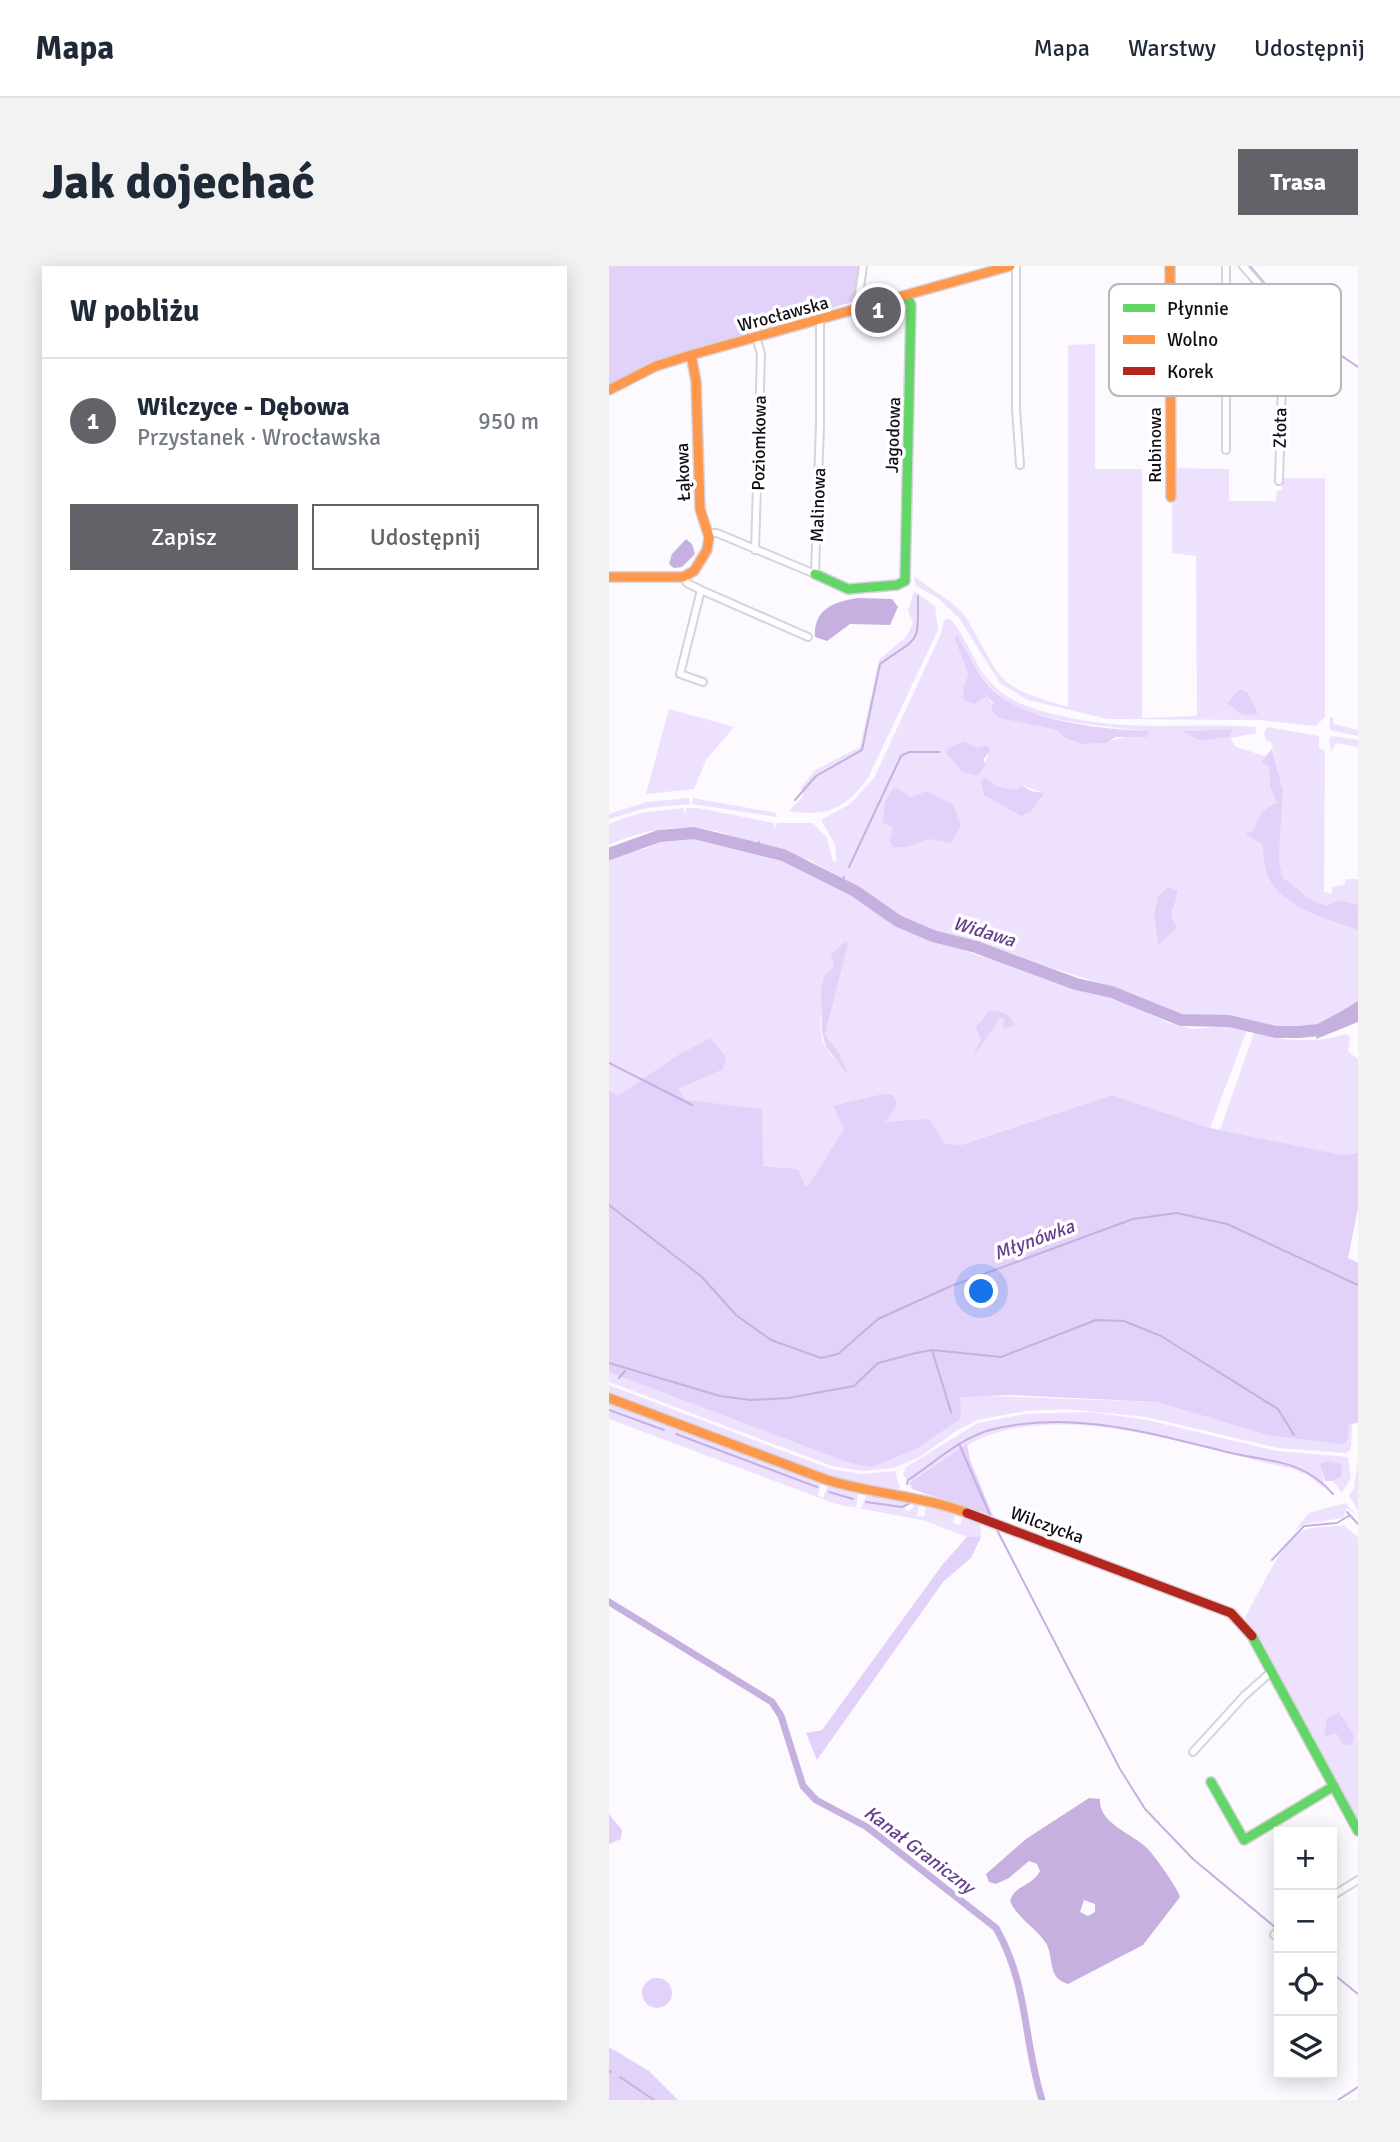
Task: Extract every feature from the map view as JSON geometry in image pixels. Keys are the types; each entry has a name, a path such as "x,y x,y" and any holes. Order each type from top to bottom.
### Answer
{"street":[{"path":"861,309 858,301 863,266"},
{"name":"Wrocławska","path":"609,390 656,366 691,355 907,297 1010,266"},
{"path":"1016,266 1016,409 1020,465"},
{"name":"Rubinowa","path":"1170,266 1170,284"},
{"path":"1226,266 1226,284"},
{"name":"Złota","path":"1243,266 1259,284"},
{"name":"Jagodowa","path":"815,574 848,589 897,585 905,581 911,305 907,297"},
{"name":"Malinowa","path":"815,574 821,424 820,320"},
{"name":"Poziomkowa","path":"755,550 761,354 756,337"},
{"name":"Łąkowa","path":"691,355 697,381 700,509 708,533"},
{"name":"Rubinowa","path":"1171,396 1171,498"},
{"path":"1226,396 1226,450"},
{"name":"Złota","path":"1279,481 1282,396"},
{"path":"609,577 683,577 700,563 708,546 708,533 815,574"},
{"path":"683,577 687,583 701,590 809,637"},
{"path":"701,590 680,674 703,682"},
{"name":"Wilczycka","path":"609,1398 827,1480 862,1490 924,1499 957,1509 1209,1602 1231,1613 1244,1625 1358,1831"},
{"path":"1193,1752 1244,1696 1271,1672"},
{"path":"1211,1783 1244,1840 1334,1786"},
{"path":"1337,1893 1358,1880"}],"shaded area":[{"path":"609,266 860,266 855,301 657,361 609,385"},
{"path":"1095,344 1095,469 1142,469 1142,718 1197,716 1196,556 1172,553 1172,468 1229,469 1229,501 1276,501 1277,491 1282,490 1282,478 1325,478 1325,717 1316,726 1259,720 1108,719 1028,700 1000,683 959,618 938,598 916,586 914,576 963,614 996,670 1014,687 1068,707 1068,345"},
{"path":"686,539 692,544 695,554 682,567 674,568 669,564 672,554"},
{"path":"914,591 935,606 938,630 869,776 853,796 835,808 814,813 789,811 803,796 801,788 815,770 860,747 879,660 907,636 913,623 908,611"},
{"path":"859,598 892,599 898,607 890,625 850,624 827,641 815,637 815,627 827,608 842,601"},
{"path":"950,619 994,686 1008,697 1032,708 1109,724 1255,727 1257,733 1230,738 1236,747 1265,756 1262,762 1269,767 1270,787 1277,803 1264,810 1254,830 1246,834 1262,844 1269,880 1322,917 1358,930 1358,1001 1318,1026 1282,1028 1239,1017 1188,1017 1128,992 932,930 894,913 850,882 809,860 760,845 759,841 686,827 645,832 609,845 609,824 616,821 640,813 683,808 686,815 686,808 698,808 774,823 774,830 777,823 813,823 827,838 833,861 836,862 835,844 821,820 850,804 874,778 941,634 944,620","holes":["959,637 987,683 1002,697 1020,708 1063,720 1149,732 1096,744 1065,738 1056,730 999,718 987,695 963,689 968,674","1233,729 1230,737 1200,741 1184,731","963,741 989,754 978,776 962,772 946,753 948,748","984,777 997,786 1017,790 1022,785 1043,793 1031,812 1021,816 1008,806","926,791 953,804 929,839 907,847 895,833 886,799 911,797","1158,896 1175,906 1158,945 1154,914"]},
{"path":"958,636 986,683 1018,707 1062,721 1149,731 1147,737 1116,737 1106,743 1084,744 1065,738 1056,730 999,718 991,710 993,703 987,696 974,704 964,700 963,689 968,674 955,638"},
{"path":"1240,689 1248,693 1258,714 1243,715 1227,703"},
{"path":"669,709 734,727 706,760 694,789 646,794"},
{"path":"1330,717 1333,717 1333,724 1358,730 1358,736 1330,730"},
{"path":"1267,727 1319,736 1319,749 1325,750 1324,892 1332,894 1332,887 1344,885 1346,879 1358,879 1358,905 1340,900 1326,907 1312,900 1282,877 1279,857 1283,790 1271,742 1266,740 1264,733"},
{"path":"1233,729 1230,737 1200,741 1183,731"},
{"path":"1333,736 1358,740 1358,747 1336,743 1331,751 1329,739"},
{"path":"963,741 978,748 987,745 990,751 983,760 986,764 978,776 962,772 946,753 948,748"},
{"path":"1272,749 1283,790 1279,857 1282,877 1312,900 1326,906 1340,900 1358,905 1358,930 1310,912 1278,891 1269,878 1262,844 1245,834 1254,830 1264,810 1277,803 1270,787 1269,767 1261,762"},
{"path":"984,777 997,786 1017,790 1021,785 1031,791 1044,793 1031,812 1021,816 984,795 981,781"},
{"path":"895,787 911,797 926,791 953,804 961,826 951,843 929,839 907,847 893,847 890,840 893,828 882,822 886,799"},
{"path":"689,798 690,804 646,808 609,819 609,814 647,802"},
{"path":"693,798 776,813 777,817 692,804"},
{"path":"699,836 781,860 861,900 904,930 1120,1000 1169,1023 1193,1029 1226,1026 1247,1030 1210,1128 1112,1095 961,1145 844,1129 810,1183 804,1186 798,1169 762,1166 762,1110 685,1100 677,1089 710,1038 678,1055 618,1097 609,1090 609,858 623,852 644,849 662,841","holes":["848,945 825,1035 838,1051 846,1072 825,1046 820,1021 830,980","1000,1011 1015,1026 1003,1028 1004,1020 1000,1018 974,1055"]},
{"path":"1169,887 1178,891 1171,917 1177,928 1158,945 1154,914 1158,896"},
{"path":"846,941 848,945 825,1035 838,1051 849,1076 826,1047 822,1032 821,990 824,976 834,967 831,954"},
{"path":"1358,1001 1358,1022 1316,1039 1318,1026"},
{"path":"989,1011 1005,1014 1015,1026 1003,1029 1004,1020 1000,1018 972,1059 981,1040 976,1027"},
{"path":"1254,1033 1300,1040 1346,1034 1350,1038 1348,1051 1358,1059 1358,1153 1342,1155 1220,1130"},
{"path":"710,1038 726,1057 723,1069 678,1089 686,1100 762,1109 763,1166 798,1169 805,1186 810,1183 844,1129 833,1106 883,1094 893,1095 897,1105 885,1122 929,1119 944,1143 961,1145 1112,1095 1210,1128 1342,1155 1358,1153 1358,1208 1348,1258 1358,1263 1358,1423 1349,1424 1348,1439 1343,1444 1268,1435 1157,1402 1010,1395 960,1397 961,1418 918,1448 872,1467 850,1463 609,1372 609,1090 618,1096 678,1055"},
{"path":"609,1372 643,1384 1158,1402 1268,1435 1348,1439 1349,1424 1352,1424 1351,1449 1346,1453 1277,1448 1147,1417 1066,1409 1025,1411 977,1420 956,1431 920,1457 894,1468 862,1471 832,1466 609,1382"},
{"path":"609,1385 831,1469 862,1474 895,1471 900,1488 882,1489 807,1469 609,1394"},
{"path":"609,1403 821,1482 818,1496 823,1498 828,1486 858,1493 856,1507 861,1508 867,1494 907,1501 905,1511 913,1509 914,1501 919,1505 917,1516 924,1517 926,1506 933,1506 955,1515 953,1523 960,1525 963,1517 980,1521 981,1537 967,1537 923,1520 836,1504 609,1419"},
{"path":"1091,1412 1147,1420 1276,1451 1348,1457 1351,1478 1342,1493 1333,1481 1342,1476 1340,1464 1330,1461 1322,1473 1325,1489 1308,1475 1289,1468 1137,1432 1057,1424 1020,1428 974,1441 912,1482 912,1489 903,1474 906,1467 978,1423 1025,1414"},
{"path":"967,1444 970,1460 993,1516 912,1489 911,1482"},
{"path":"1358,1460 1358,1510 1349,1496 1354,1488"},
{"path":"1330,1461 1341,1464 1342,1476 1333,1481 1325,1481 1320,1464"},
{"path":"1345,1503 1357,1516 1347,1508 1343,1518 1304,1524 1294,1531 1309,1513"},
{"path":"1343,1525 1358,1537 1358,1822 1245,1617 1279,1556 1296,1535 1304,1530"},
{"path":"967,1537 981,1537 971,1558 943,1582 817,1760 806,1733 822,1730 943,1564"},
{"path":"1339,1712 1354,1736 1352,1745 1343,1744 1336,1733 1324,1737 1327,1718"},
{"path":"1089,1798 1100,1799 1105,1815 1147,1848 1166,1872 1180,1897 1143,1945 1068,1984 1061,1981 1054,1972 1046,1943 1010,1901 1015,1892 1037,1876 1040,1871 1037,1864 1029,1861 1009,1878 996,1884 989,1882 986,1874 1026,1839","holes":["1084,1900 1095,1904 1095,1912 1088,1916 1080,1912"]},
{"path":"609,1814 622,1830 621,1839 609,1844"},
{"path":"657,1978 668,1982 672,1993 668,2004 657,2008 646,2004 642,1993 646,1982"},
{"path":"609,2047 649,2071 678,2100 609,2100"}],"waterway":[{"path":"1250,266 1265,284"},
{"path":"1341,356 1358,367"},
{"path":"795,800 816,776 862,750 880,664 914,638 918,624 918,596"},
{"path":"849,867 901,756 909,752 939,752"},
{"name":"Widawa","path":"609,854 659,836 694,833 783,855 855,891 898,921 933,936 976,947 1076,984 1112,992 1181,1020 1229,1021 1276,1032 1299,1032 1319,1030 1358,1009"},
{"name":"Widawa","path":"755,849 759,842"},
{"name":"Widawa","path":"841,884 844,877"},
{"path":"609,1063 692,1105"},
{"name":"Młynówka","path":"609,1205 702,1277 736,1315 771,1340 821,1358 838,1354 878,1319 951,1286 1133,1219 1177,1213 1227,1224 1358,1285"},
{"path":"609,1363 720,1396 751,1400 788,1398 854,1386 878,1363 916,1353 932,1350 1001,1357 1096,1320 1124,1321 1161,1336 1278,1409 1294,1435"},
{"path":"932,1350 951,1412"},
{"path":"619,1378 625,1371"},
{"path":"609,1410 664,1430"},
{"path":"907,1484 908,1480 947,1452 979,1434 1020,1424 1050,1422 1139,1431 1285,1464 1310,1474 1333,1494"},
{"path":"676,1434 817,1487"},
{"path":"960,1446 990,1515"},
{"path":"829,1492 853,1499"},
{"path":"866,1502 902,1507 910,1503"},
{"path":"1347,1512 1358,1524"},
{"path":"1272,1560 1304,1526 1337,1523 1350,1515"},
{"path":"996,1528 1120,1769 1145,1809 1193,1859 1274,1926"},
{"name":"Kanał Graniczny","path":"609,1602 772,1702 781,1716 803,1786 816,1800 867,1827 996,1928 1007,1950 1020,1992 1042,2100"},
{"path":"1337,1977 1358,1994"},
{"path":"620,2077 654,2100"},
{"path":"1338,2100 1358,2087"}],"traffic: fast":[{"path":"815,574 848,589 897,585 905,581 911,305 907,297"},
{"path":"1252,1636 1358,1831"},
{"path":"1211,1782 1244,1840 1334,1786"}],"traffic: slow":[{"path":"609,390 656,366 691,355 1010,266"},
{"path":"1170,266 1170,284"},
{"path":"609,577 683,577 694,571 707,550 709,537 700,509 696,381 691,355"},
{"path":"1171,396 1171,497"},
{"path":"609,1398 827,1480 967,1513"}],"traffic: jam":[{"path":"967,1513 1231,1613 1252,1636"}],"place":[{"name":"Wilczyce - Dębowa","path":"878,310"}]}
